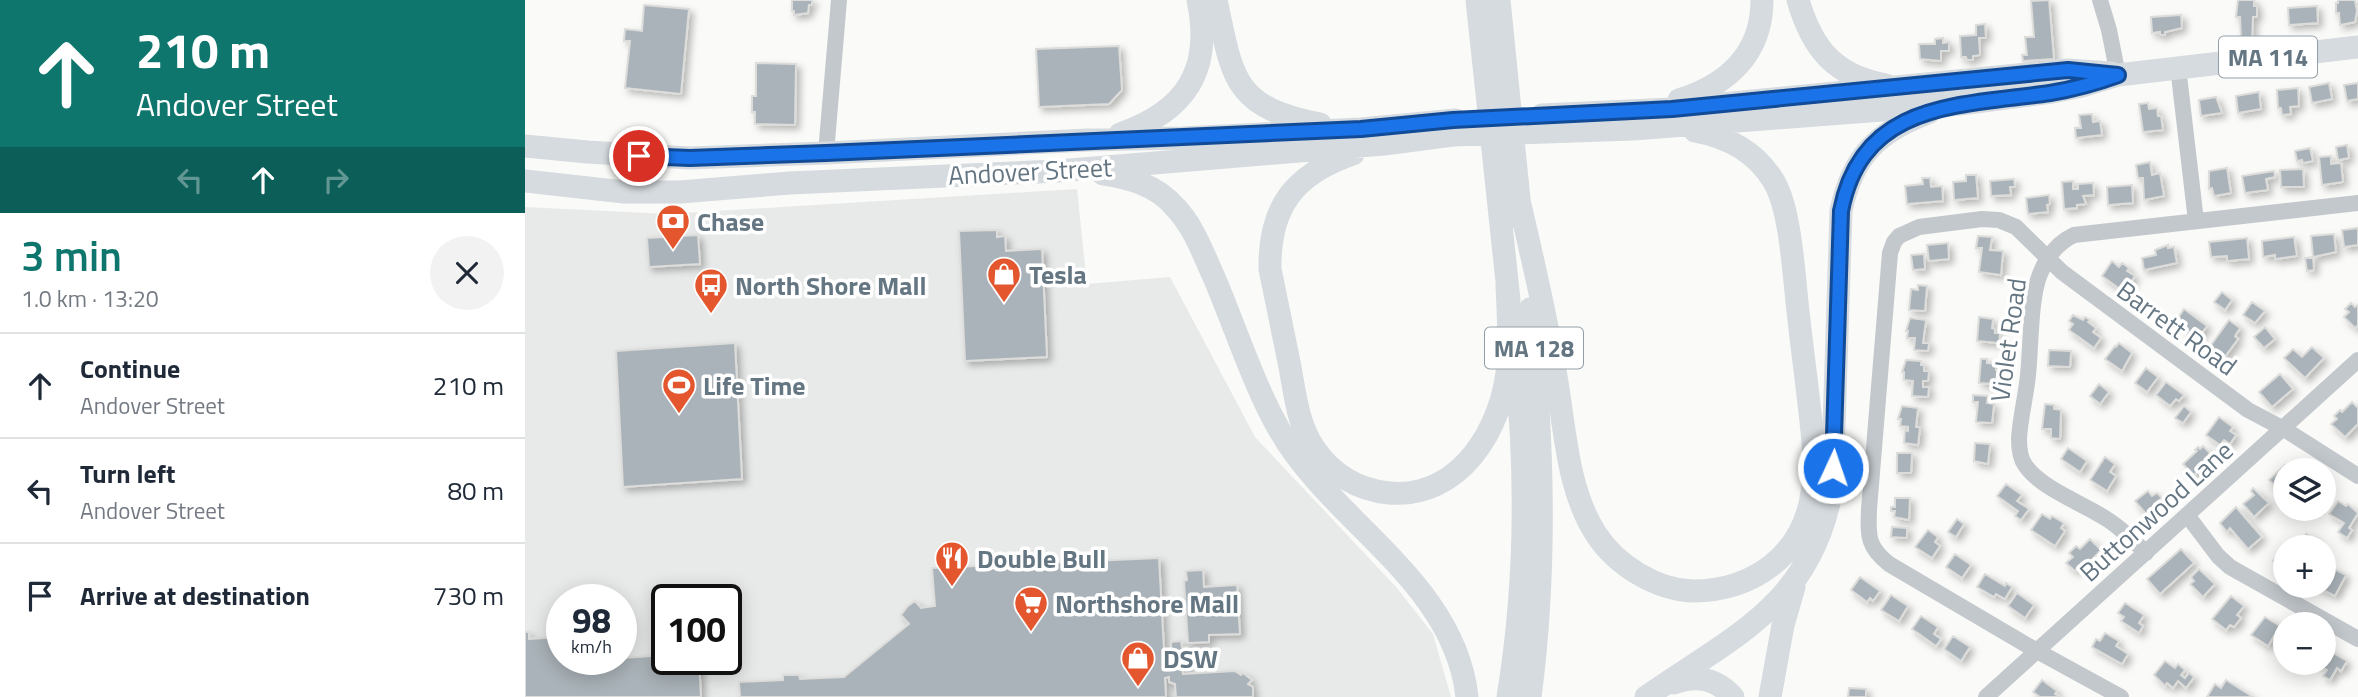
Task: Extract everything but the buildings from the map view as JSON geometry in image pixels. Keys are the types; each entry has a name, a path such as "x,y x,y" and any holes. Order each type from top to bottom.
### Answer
{"highway":[{"path":"1088,140 1121,134 1144,125 1178,102 1194,77 1202,51 1203,29 1198,0"},
{"path":"1216,0 1230,65 1250,95 1263,106 1280,114 1329,126 1361,129"},
{"path":"1471,0 1482,43"},
{"name":"MA 128","path":"1477,0 1519,394 1523,490 1520,592 1508,697"},
{"name":"MA 128","path":"1499,0 1538,392 1542,467 1541,568 1530,697"},
{"path":"1631,120 1696,95 1730,75 1751,47 1759,28 1762,0"},
{"path":"1798,0 1809,32 1833,61 1864,80 1906,87"},
{"name":"Andover Street","path":"525,146 690,158 1361,129 1453,128 1960,104 2052,92 2118,75 2358,47"},
{"name":"Andover Street","path":"1631,120 2068,70 2118,75"},
{"path":"1770,697 1786,610 1797,578 1822,528 1832,488 1841,211 1845,190 1852,171 1874,142 1909,120 1960,104"},
{"path":"1520,205 1555,368 1572,470 1579,496 1595,534 1625,565 1640,575 1664,585 1687,590 1710,591 1733,586 1766,570 1781,558 1802,529 1810,510 1815,472 1787,221 1782,202 1775,183 1765,169 1739,145 1726,138 1631,120"},
{"name":"Andover Street","path":"525,181 594,190 680,192 1058,171 1384,144 1453,128"},
{"path":"1384,144 1320,167 1305,178 1280,208 1273,227 1270,269 1300,419 1306,435 1325,463 1350,482 1380,492 1397,494 1431,487 1464,466 1475,454 1490,429 1505,386 1509,338 1507,284"},
{"path":"594,190 597,153"},
{"path":"824,182 826,153"},
{"path":"1058,171 1121,176 1140,183 1161,193 1189,224 1260,391 1283,436 1293,453 1322,487 1428,601 1456,649 1467,697"},
{"path":"1652,693 1758,620 1797,578"},
{"path":"1652,693 1696,678 1711,680 1733,697"}],"street":[{"path":"826,153 839,0"},
{"path":"2100,0 2118,75"},
{"path":"2178,67 2196,221"},
{"name":"Violet Road","path":"2146,552 2123,530 2041,480 2024,464 2019,440 2028,376 2035,289 2039,274 2048,258 2059,244 2074,235 2358,204"},
{"name":"Barrett Road","path":"2037,651 1889,564 1874,552 1870,542 1868,509 1890,253 1893,242 1908,230 1982,219 1999,220 2016,227 2062,272 2092,296 2248,410 2284,429 2358,476"},
{"name":"Buttonwood Lane","path":"1986,697 2358,360"},
{"path":"2187,515 2224,562 2358,639"},
{"path":"2037,651 2121,697"}],"shaded area":[{"name":"Northshore Mall","path":"1077,189 1087,284 1170,277 1255,437 1397,588 1433,634 1451,697 525,697 525,207 667,214"}],"place":[{"name":"Chase","path":"673,251"},
{"name":"Tesla","path":"1004,304"},
{"name":"North Shore Mall","path":"711,315"},
{"name":"Life Time","path":"679,415"},
{"name":"Double Bull","path":"952,588"},
{"name":"Northshore Mall","path":"1031,633"},
{"name":"DSW","path":"1138,688"}],"route":[{"path":"639,156 690,158 826,153 1361,129 1453,120 1672,109 2068,70 2118,75 2083,86 1960,104 1929,112 1892,129 1862,155 1852,171 1841,211 1833,468"}]}
